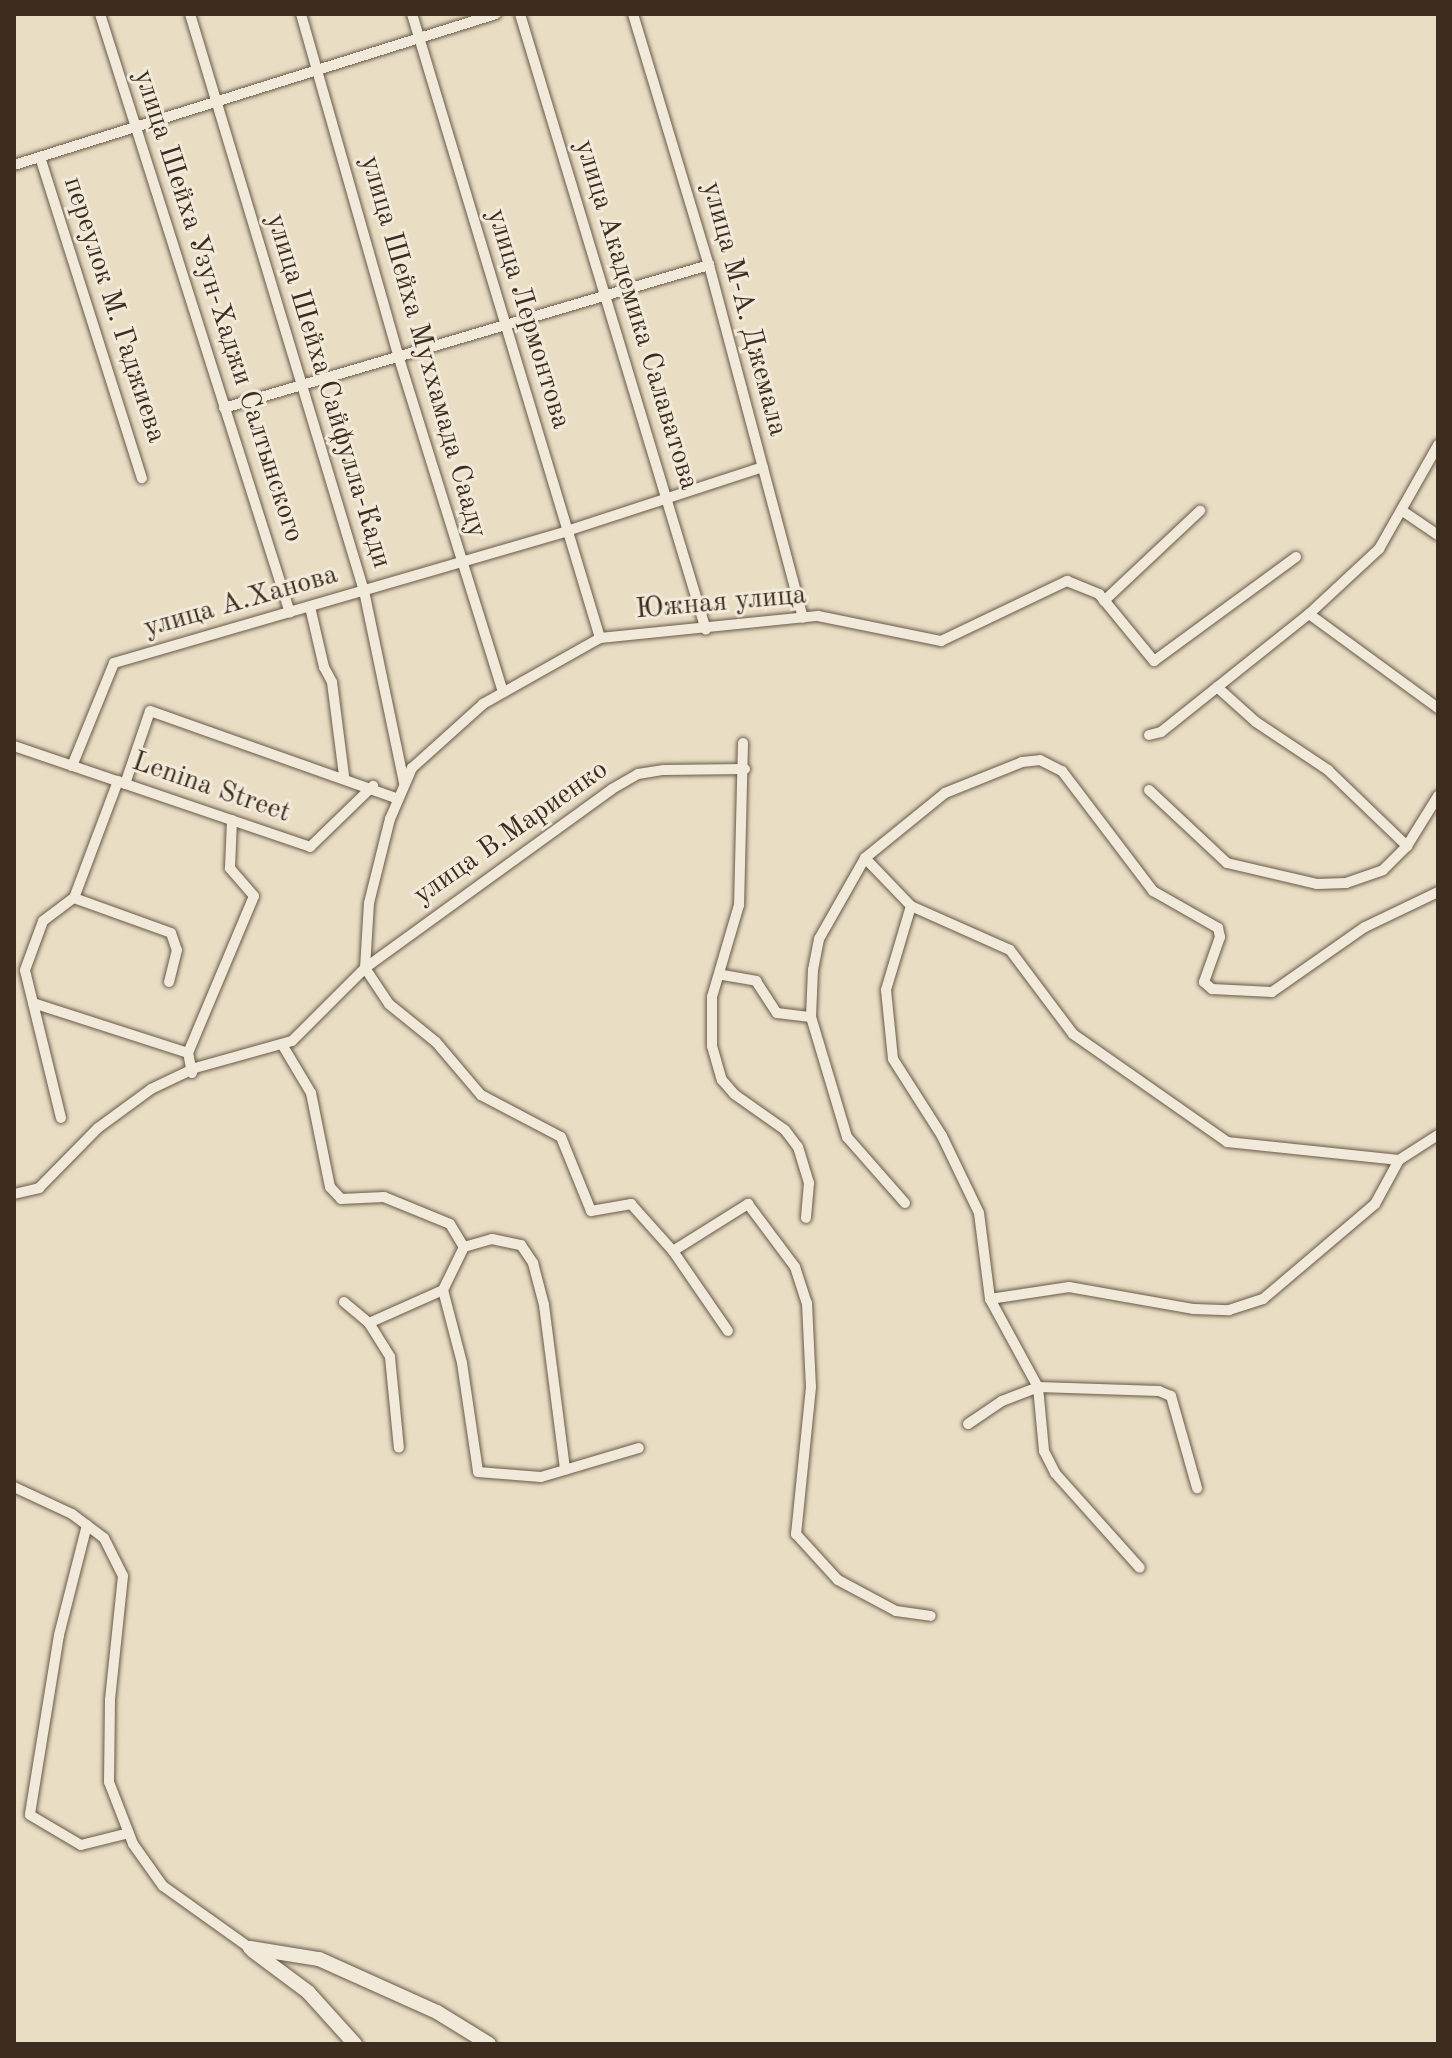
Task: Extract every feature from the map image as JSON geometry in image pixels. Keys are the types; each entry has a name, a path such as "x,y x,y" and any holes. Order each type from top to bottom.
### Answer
{"street":[{"name":"улица Шейха Узун-Хаджи Салтынского","path":"100,14 290,613"},
{"name":"улица Шейха Сайфулла-Кади","path":"190,14 364,591 404,785"},
{"name":"улица Шейха Муххамада Сааду","path":"301,14 398,355 503,692"},
{"name":"улица Лермонтова","path":"412,14 600,638"},
{"path":"14,165 319,73 496,14"},
{"name":"улица Академика Салаватова","path":"520,14 706,630"},
{"name":"улица М-А. Джемала","path":"633,14 709,265 803,618"},
{"name":"переулок М. Гаджиева","path":"40,157 142,478"},
{"path":"224,408 604,292 709,265"},
{"path":"1149,735 1161,732 1309,614 1379,549 1404,512 1438,445"},
{"name":"улица А.Ханова","path":"72,766 114,663 567,531 666,496 763,467"},
{"path":"1104,601 1200,511"},
{"path":"1404,512 1438,535"},
{"name":"Южная улица","path":"365,968 369,903 398,799 412,768 503,692 600,638 706,630 818,616 941,641 1067,581 1080,582 1104,601 1154,661 1296,557"},
{"path":"310,607 324,667 332,682 344,776"},
{"path":"1309,614 1438,708"},
{"path":"1217,687 1256,722 1328,770 1407,846"},
{"path":"61,1118 25,970 43,921 74,898 150,711 373,786 398,799"},
{"path":"743,743 745,769 737,838 739,905 723,975 712,997 717,1067 734,1094 785,1130 798,1147 809,1183 806,1218"},
{"name":"Lenina Street","path":"14,746 310,847 373,786"},
{"path":"905,1203 847,1137 811,1017 819,939 865,858 945,793 1022,762 1050,762 1153,891 1218,928 1220,937 1204,982 1212,989 1272,992 1365,927 1438,892"},
{"name":"улица В.Мариенко","path":"283,1046 365,968 638,774 745,769"},
{"path":"1149,790 1209,852 1247,871 1317,884 1346,883 1383,870 1407,846 1438,796"},
{"path":"191,1071 188,1053 254,896 230,868 232,820"},
{"path":"865,858 911,906 1010,950 1073,1034 1227,1142 1399,1160"},
{"path":"74,898 171,933 177,950 169,982"},
{"path":"911,906 886,990 887,1035 899,1072 942,1136 979,1213 990,1299 1038,1387 1044,1451 1055,1473 1140,1568"},
{"path":"365,968 389,1004 436,1042 481,1095 561,1137 591,1211 631,1204 673,1251 728,1331"},
{"path":"723,975 756,981 777,1013 785,1017 811,1017"},
{"path":"33,1003 188,1053"},
{"path":"14,1194 39,1188 98,1128 151,1089 191,1071 283,1046 311,1093 330,1187 341,1199 384,1197 450,1224 464,1247"},
{"path":"990,1299 1069,1287 1194,1309 1229,1310 1263,1299 1375,1204 1399,1160 1438,1135"},
{"path":"673,1251 748,1204 795,1267 807,1303 811,1387 796,1534 838,1580 896,1611 931,1616"},
{"path":"369,1323 443,1290 464,1247 492,1239 521,1245 533,1263 544,1305 565,1470"},
{"path":"443,1290 462,1363 478,1472 541,1477 639,1448"},
{"path":"344,1302 369,1323 390,1357 399,1448"},
{"path":"968,1424 1002,1401 1038,1387 1159,1391 1171,1396 1197,1488"},
{"path":"14,1487 87,1525 104,1538 123,1576 110,1700 109,1782 129,1833 163,1886 308,1992 355,2044"},
{"path":"87,1525 59,1635 30,1815 81,1845 129,1833"},
{"path":"250,1948 319,1959 437,2012 489,2044"}]}
